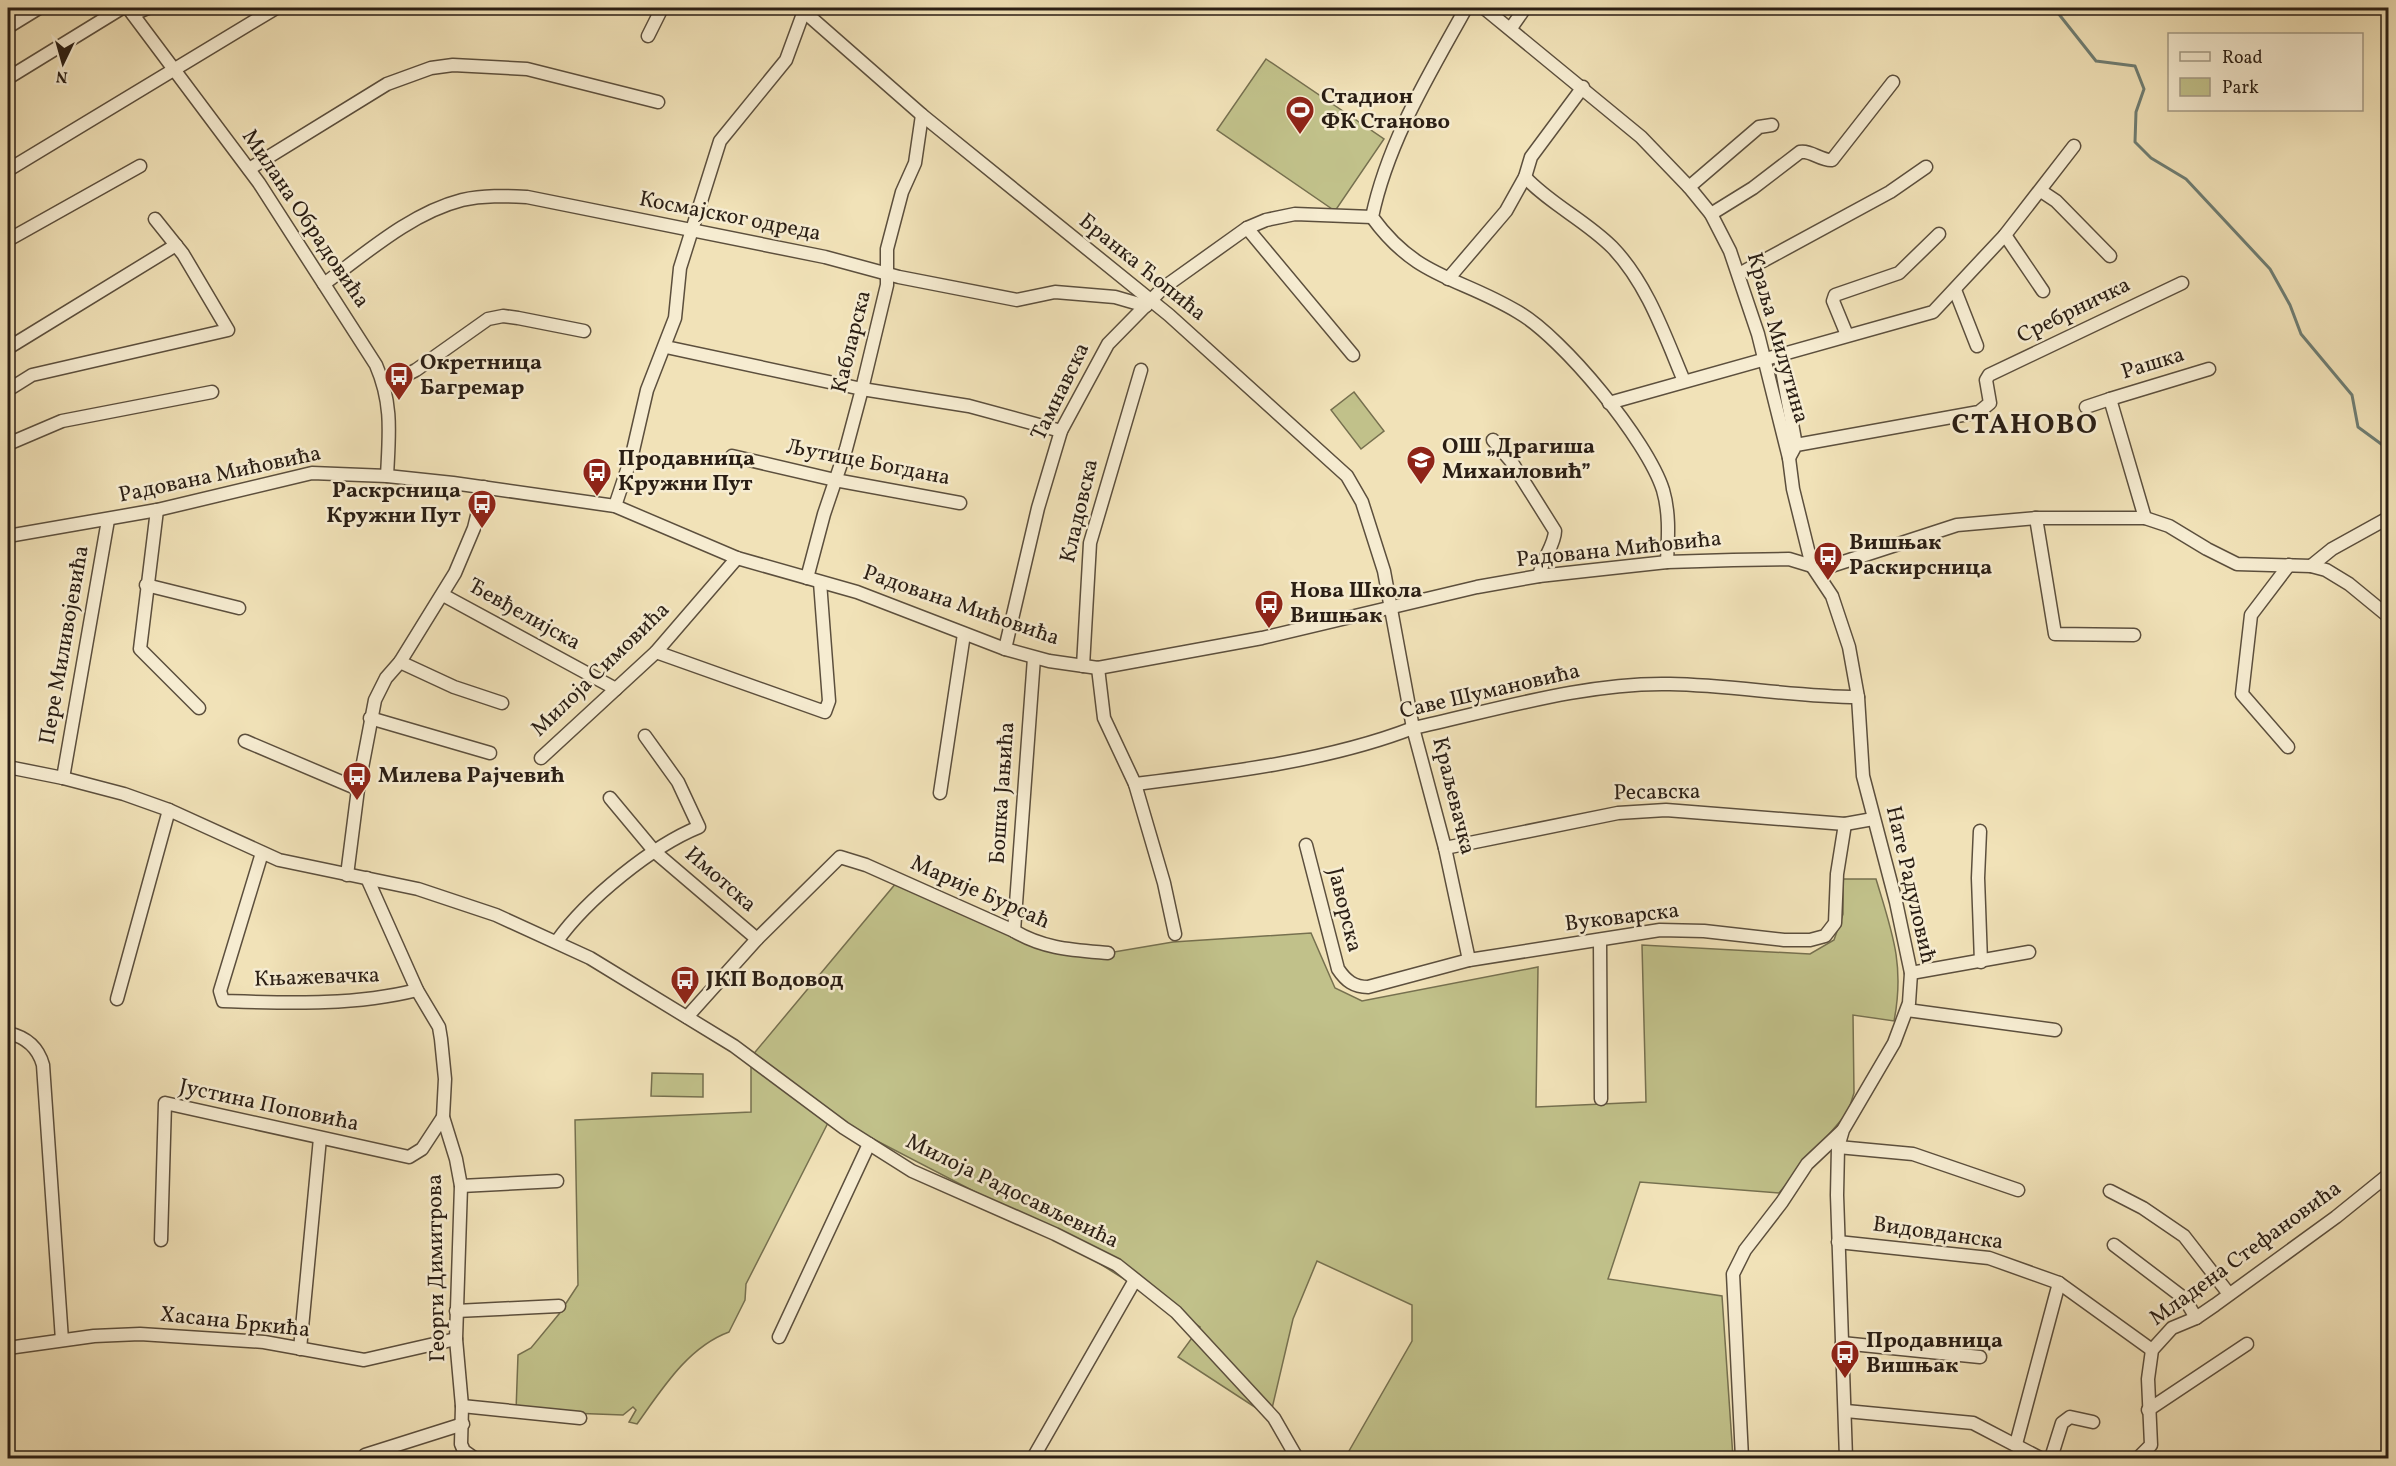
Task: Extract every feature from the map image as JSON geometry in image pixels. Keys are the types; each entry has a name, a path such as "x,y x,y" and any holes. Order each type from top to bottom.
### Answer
{"street":[{"path":"8,27 39,8"},
{"path":"8,78 128,10 148,8"},
{"path":"8,170 276,8"},
{"path":"648,36 662,8"},
{"path":"1466,8 1401,130 1380,181 1372,217 1401,251 1427,269 1516,310 1540,326 1608,403 1641,447 1658,475 1668,519 1667,562"},
{"name":"Краља Милутина","path":"1484,8 1646,141 1711,214 1739,274 1765,358 1812,566"},
{"path":"1511,28 1525,8"},
{"path":"615,506 632,455 647,390 666,347 678,305 680,268 720,141 786,60 802,9"},
{"name":"Бранка Ћопића","path":"802,9 922,115 1148,303 1347,476 1362,502 1370,525 1384,571 1391,607"},
{"name":"Милана Обрадовића","path":"128,10 249,169 376,365 385,386 390,422 387,476"},
{"path":"249,169 387,84 431,68 453,65 527,69 658,102"},
{"path":"1711,214 1753,188 1800,152 1805,151 1826,160 1833,160 1893,82"},
{"path":"1448,279 1498,222 1525,177 1531,157 1583,87"},
{"name":"Кабларска","path":"807,578 862,389 887,285 887,249 902,192 915,163 922,115"},
{"path":"1689,187 1759,127 1772,125"},
{"path":"1608,403 1933,312 2005,235 2074,146"},
{"path":"8,240 140,166"},
{"path":"1739,274 1890,192 1926,167"},
{"path":"1525,177 1588,225 1613,249 1637,282 1656,316 1684,381"},
{"path":"2041,190 2056,201 2109,256"},
{"name":"Космајског одреда","path":"324,284 418,219 439,208 480,197 527,197 825,257 887,273 1017,300 1055,292 1115,297 1148,303"},
{"name":"Тамнавска","path":"1005,649 1038,508 1061,431 1108,344 1148,303 1248,228 1266,220 1296,214 1372,217"},
{"path":"8,390 32,375 54,369 228,330 176,245 155,219"},
{"path":"1248,228 1353,355"},
{"path":"1847,335 1833,301 1835,295 1899,273 1939,234"},
{"path":"2005,235 2043,291"},
{"path":"8,348 176,245"},
{"name":"Сребрничка","path":"1796,445 1979,412 1988,406 1991,400 1986,380 1989,375 2182,283"},
{"path":"1954,290 1977,346"},
{"path":"385,386 416,370 488,319 502,316 518,318 584,331"},
{"path":"666,347 862,389 969,406 1061,431"},
{"path":"1779,354 1796,445 1789,458"},
{"name":"Рашка","path":"2086,406 2209,369"},
{"name":"Кладовска","path":"1083,666 1090,543 1141,370"},
{"path":"8,444 62,422 212,392"},
{"path":"2110,399 2145,518"},
{"path":"1493,440 1526,484 1555,531 1554,540 1543,558 1539,576"},
{"name":"Љутице Богдана","path":"732,456 835,480 960,503"},
{"name":"Радована Мићовића","path":"8,536 157,510 312,473 387,476 484,487 615,506 737,558 857,592 1005,649 1034,658 1098,668 1262,638 1391,607 1539,576 1667,562 1789,559 1812,566 1838,564 1957,525 2036,518 2145,518 2161,522 2237,564 2311,566 2349,584 2388,616"},
{"path":"347,875 370,718 386,678 400,662 444,595 474,528 482,506 484,487"},
{"path":"157,510 146,585 140,649 199,708"},
{"path":"2036,518 2055,634 2134,635"},
{"path":"2311,566 2332,549 2388,518"},
{"name":"Пере Миливојевића","path":"63,778 108,520"},
{"name":"Милоја Симовића","path":"541,758 656,652 737,558"},
{"path":"2288,747 2242,694 2251,615 2289,565"},
{"name":"Нате Радуловић","path":"1812,566 1829,588 1853,663 1858,696 1863,776 1896,902 1911,973 1907,1010 1894,1043 1843,1130 1838,1147 1838,1242 1846,1458"},
{"path":"656,652 825,712 829,701 820,582"},
{"path":"146,585 238,608"},
{"name":"Ђевђелијска","path":"444,595 616,688"},
{"name":"Краљевачка","path":"1391,607 1413,728 1445,848 1469,960"},
{"path":"940,794 964,634"},
{"name":"Бошка Јањића","path":"1014,931 1034,658"},
{"path":"400,662 454,687 502,703"},
{"path":"1098,668 1104,718 1135,784 1164,883 1175,934"},
{"name":"Саве Шумановића","path":"1135,784 1292,760 1394,735 1413,728 1603,687 1670,684 1822,697 1858,696"},
{"path":"370,718 490,753"},
{"path":"557,941 588,904 655,852 699,827 678,782 645,736"},
{"path":"245,741 358,789"},
{"name":"Милоја Радосављевића","path":"8,767 124,794 169,810 262,853 302,867 418,889 496,915 557,941 751,1057 844,1128 912,1171 1055,1234 1116,1265 1176,1312 1274,1418 1297,1458"},
{"path":"610,798 655,852"},
{"path":"117,999 169,810"},
{"name":"Ресавска","path":"1445,848 1618,813 1693,811 1845,824 1873,819"},
{"name":"Вуковарска","path":"1348,982 1360,987 1376,986 1469,960 1660,930 1704,930 1784,940 1810,940 1825,936 1835,923 1837,874 1845,824"},
{"path":"1980,831 1978,878 1981,962"},
{"name":"Јаворска","path":"1306,845 1337,964 1348,982"},
{"name":"Имотска","path":"655,852 757,939"},
{"name":"Књажевачка","path":"262,853 220,991 223,1001 330,1001 393,996 417,990"},
{"name":"Марије Бурсаћ","path":"757,939 840,856 866,865 1050,948 1108,953"},
{"name":"Георги Димитрова","path":"367,878 417,990 439,1027 445,1079 443,1117 461,1186 456,1340 462,1406 462,1444 464,1451 474,1458"},
{"path":"687,1017 757,939"},
{"path":"1600,941 1600,1099"},
{"path":"1911,973 2029,952"},
{"path":"1907,1010 2055,1030"},
{"path":"8,1033 24,1038 32,1045 44,1065 62,1340"},
{"name":"Јустина Поповића","path":"161,1240 165,1103 409,1157 422,1149 443,1117"},
{"path":"1742,1458 1733,1274 1745,1250 1782,1202 1807,1164 1843,1130"},
{"path":"300,1348 320,1138"},
{"name":"Милоја Радосављевића","path":"779,1336 869,1144"},
{"path":"1838,1147 1913,1154 2018,1190"},
{"name":"Младена Стефановића","path":"2138,1458 2151,1445 2148,1379 2152,1350 2172,1328 2196,1318 2336,1217 2388,1175"},
{"path":"461,1186 556,1181"},
{"path":"2110,1191 2144,1208 2184,1236 2229,1294"},
{"name":"Видовданска","path":"1838,1242 1989,1258 2059,1283 2152,1350"},
{"path":"2114,1245 2185,1299 2196,1318"},
{"path":"1033,1458 1135,1280"},
{"path":"2016,1444 2059,1283"},
{"path":"456,1311 559,1306"},
{"name":"Хасана Бркића","path":"8,1348 62,1340 140,1334 264,1342 364,1360 456,1340"},
{"path":"1842,1343 1980,1357"},
{"path":"2148,1410 2247,1344"},
{"path":"462,1406 580,1418"},
{"path":"1846,1411 1973,1423 2040,1458"},
{"path":"2051,1458 2062,1423 2070,1417 2093,1422"},
{"path":"365,1455 463,1424"}],"green space":[{"name":"Стадион ФК Станово","path":"1266,59 1384,139 1335,211 1217,130"},
{"path":"1354,392 1384,431 1361,449 1331,410"},
{"path":"1843,879 1876,879 1892,932 1898,983 1894,1021 1853,1015 1854,1093 1848,1112 1779,1193 1640,1182 1608,1279 1722,1296 1733,1458 1345,1458 1412,1341 1412,1305 1317,1261 1293,1319 1270,1417 1178,1357 1200,1327 1037,1224 831,1117 746,1284 745,1300 729,1332 714,1339 688,1358 666,1383 637,1424 629,1422 636,1410 633,1407 623,1415 516,1411 518,1355 531,1348 559,1314 578,1285 575,1120 751,1112 751,1057 897,882 1014,931 1108,953 1173,942 1311,933 1335,988 1362,1001 1538,967 1536,1107 1646,1102 1642,945 1810,954 1834,940 1843,914"},
{"path":"652,1073 703,1074 703,1097 651,1096"}],"waterway":[{"path":"2054,8 2096,61 2135,66 2144,89 2136,112 2135,142 2151,158 2186,179 2270,269 2290,305 2301,334 2352,395 2358,427 2388,449"}],"place":[{"name":"Стадион ФК Станово","path":"1300,136"},
{"name":"Окретница Багремар","path":"399,402"},
{"name":"ОШ „Драгиша Михаиловић”","path":"1421,486"},
{"name":"Продавница Кружни Пут","path":"597,498"},
{"name":"Раскрсница Кружни Пут","path":"482,530"},
{"name":"Вишњак Раскирсница","path":"1828,582"},
{"name":"Нова Школа Вишњак","path":"1269,630"},
{"name":"Милева Рајчевић","path":"357,802"},
{"name":"ЈКП Водовод","path":"685,1006"},
{"name":"Продавница Вишњак","path":"1845,1380"}],"district":[{"name":"СТАНОВО","path":"2025,425"}]}
